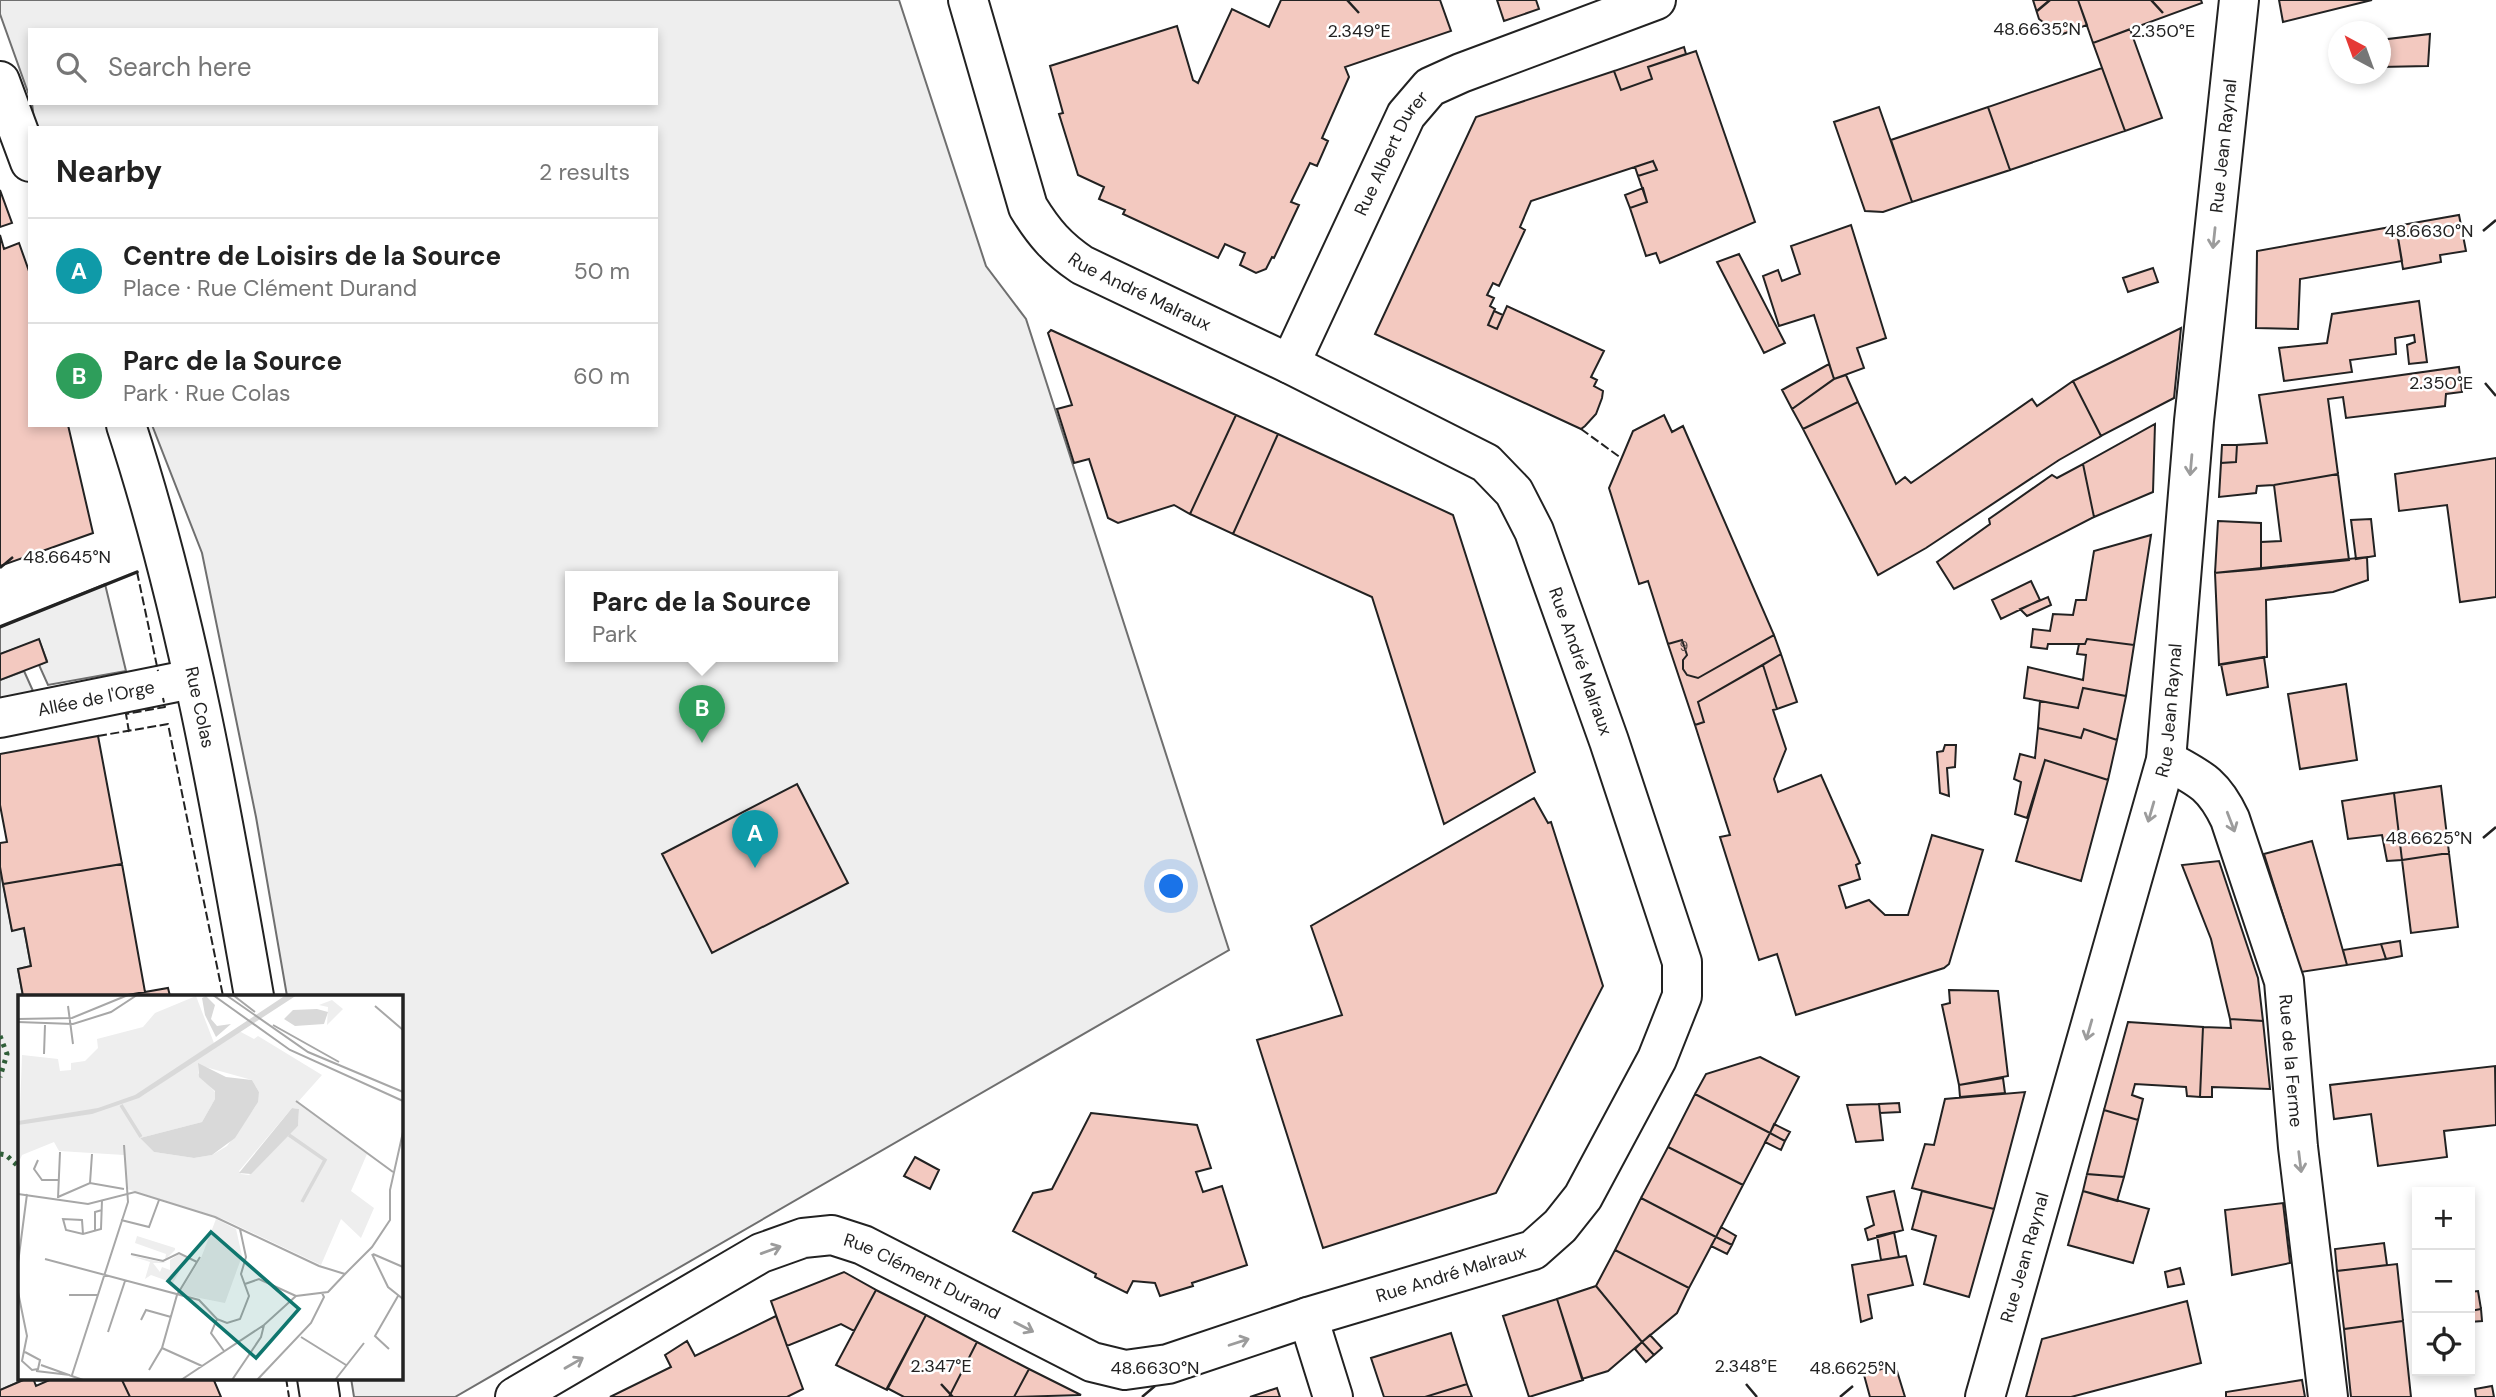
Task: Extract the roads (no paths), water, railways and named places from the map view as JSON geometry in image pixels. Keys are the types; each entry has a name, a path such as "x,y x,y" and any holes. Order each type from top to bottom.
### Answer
{"street":[{"name":"Rue André Malraux","path":"968,0 1028,207 1043,232 1065,253 1082,265 1290,363 1486,463 1514,492 1534,531 1682,962 1682,996 1657,1059 1583,1197 1560,1226 1533,1250 1308,1317"},
{"name":"Rue Albert Durer","path":"1290,363 1406,115 1430,87 1656,0"},
{"name":"Rue Jean Raynal","path":"1985,1397 2166,761 2194,421 2239,0"},
{"path":"0,81 28,158"},
{"name":"Rue Colas","path":"127,427 165,554 215,782 254,995"},
{"name":"Allée de l'Orge","path":"0,718 192,679"},
{"name":"Rue de la Ferme","path":"2166,761 2198,778 2219,796 2230,819 2284,981 2298,1147 2328,1397"},
{"name":"Rue Clément Durand","path":"515,1397 761,1253 803,1238 832,1236 863,1245 1092,1362 1125,1370 1168,1364 1308,1317"},
{"path":"1308,1317 1332,1397"}],"place":[{"name":"Parc de la Source","path":"702,743"},
{"name":"Centre de Loisirs de la Source","path":"755,868"}]}
